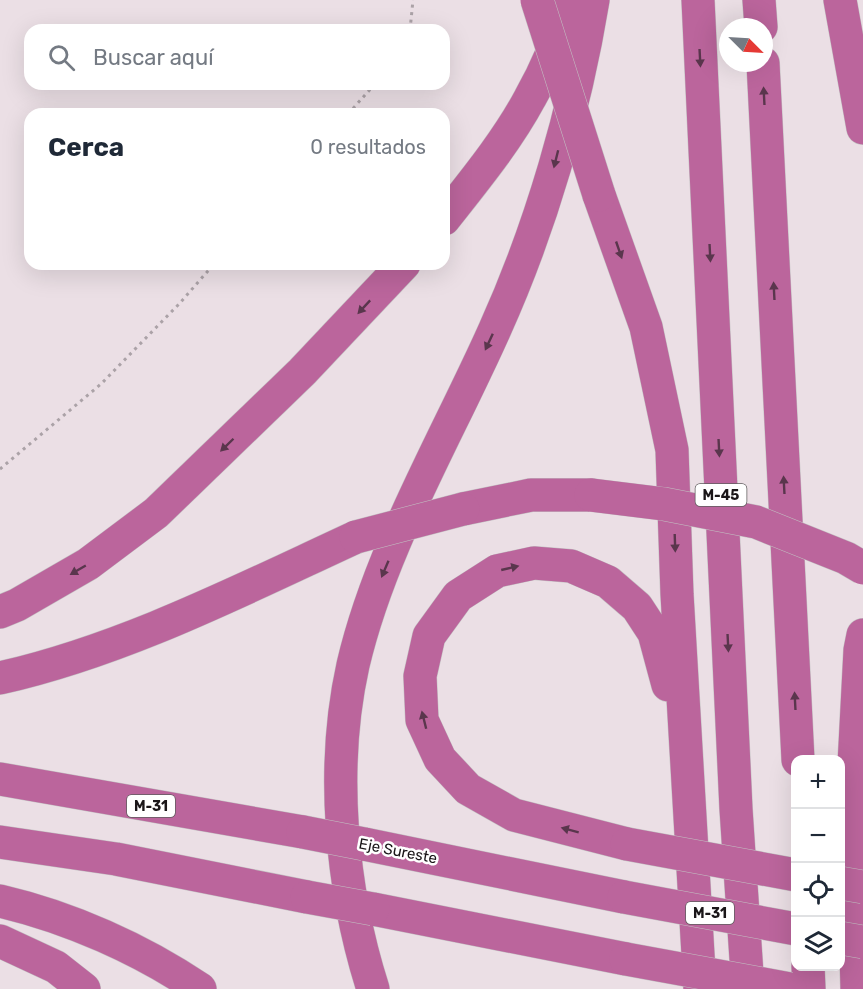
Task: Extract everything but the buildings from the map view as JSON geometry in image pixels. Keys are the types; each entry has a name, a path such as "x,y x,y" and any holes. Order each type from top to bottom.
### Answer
{"highway":[{"path":"537,0 599,195 646,327 672,450 688,811 700,989"},
{"path":"450,211 484,168 530,99 562,28 571,0"},
{"path":"373,989 364,960 347,876 343,819 341,777 344,724 354,664 376,591 407,515 496,328 526,252 553,171 586,41 593,0"},
{"name":"M-45","path":"698,0 736,810 748,989"},
{"path":"759,0 760,18"},
{"path":"840,0 863,128"},
{"path":"763,72 798,755"},
{"path":"0,612 17,605 88,564 156,513 302,372 398,270"},
{"path":"0,678 46,668 109,647 356,537 463,509 531,495 591,495 664,504 756,522 846,558 863,568"},
{"path":"688,811 670,693 654,633 637,607 608,582 571,566 534,563 496,571 458,596 429,636 420,676 422,720 440,759 468,789 514,815 627,844 791,874"},
{"path":"857,989 852,803 860,650 863,635"},
{"name":"Eje Sureste","path":"0,779 303,832 791,928"},
{"path":"0,842 116,859 790,989"},
{"path":"845,884 863,888"},
{"path":"0,901 19,905 111,939 200,989"},
{"path":"845,939 863,942"},
{"path":"0,941 56,968 84,989"},
{"path":"808,971 809,989"}],"path":[{"path":"411,24 413,0"},
{"path":"353,108 370,90"},
{"path":"0,469 100,384 179,304 209,270"}]}
